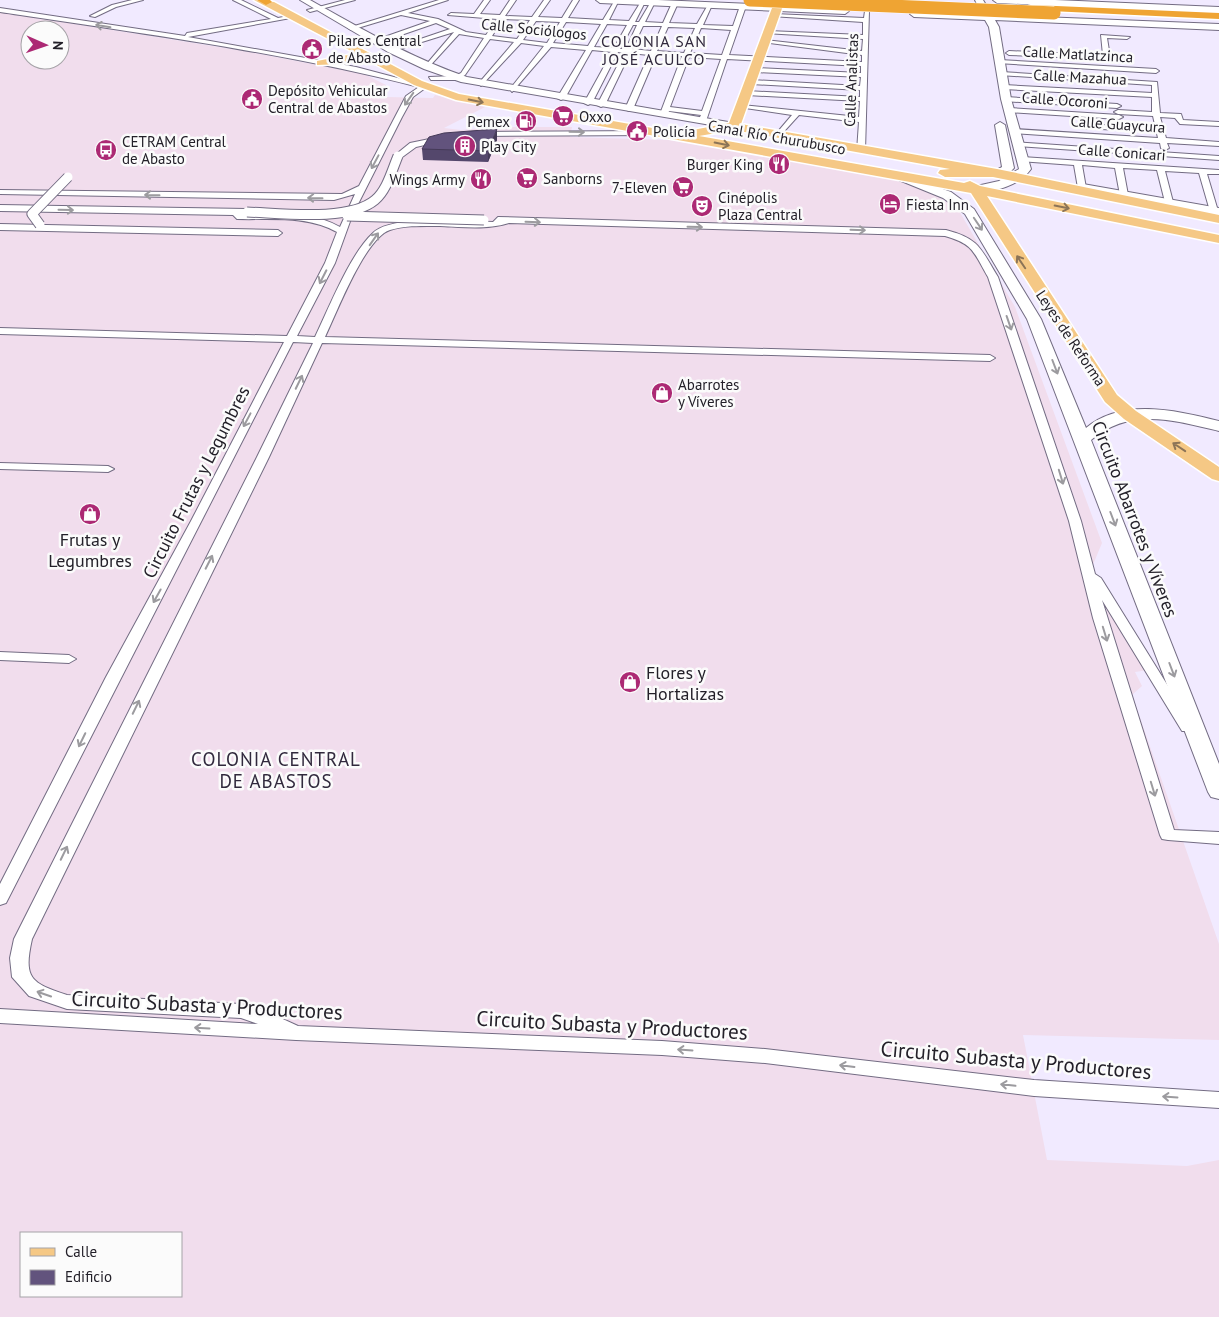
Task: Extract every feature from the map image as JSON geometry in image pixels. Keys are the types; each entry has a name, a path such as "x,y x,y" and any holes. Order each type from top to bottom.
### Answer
{"highway":[{"path":"837,0 1219,16"},
{"path":"746,3 1219,20"},
{"path":"1180,8 1219,11"},
{"path":"1188,26 1219,26"}],"main road":[{"path":"600,0 709,5 746,3 771,29"},
{"path":"798,0 802,4 827,10 867,16 984,10 1117,26 1188,26"},
{"path":"963,0 984,10 998,58 1024,171 1017,177 993,187 976,190"},
{"path":"997,173 1008,168 998,113 984,10 986,5 999,0 1180,8"},
{"path":"265,1 285,8 305,5"},
{"name":"Canal Río Churubusco","path":"265,1 393,70 953,174 997,173"},
{"path":"292,16 305,5"},
{"name":"Canal Río Churubusco","path":"305,5 391,50 449,95 494,105 893,174 1219,239"},
{"name":"Canal Río Churubusco","path":"305,5 427,77"},
{"path":"662,133 716,131 734,126 771,29 827,10"},
{"path":"323,63 350,60 358,56 358,52"},
{"name":"Canal Río Churubusco","path":"453,82 481,84 629,109 704,117 734,126 780,135 1217,214"},
{"path":"1002,136 1016,131"},
{"path":"761,151 772,145 790,144"},
{"name":"Leyes de Reforma","path":"933,162 976,190 1111,398 1130,415 1219,475"},
{"name":"Circuito Abarrotes y Víveres","path":"893,174 938,191 958,202 979,224 1034,319 1219,792"},
{"name":"Canal Río Churubusco","path":"1046,183 1169,202 1217,214"},
{"path":"1082,439 1099,425 1130,415 1165,413 1219,426"}],"street":[{"path":"140,0 114,6 93,16 188,38 292,16"},
{"path":"236,0 276,19"},
{"path":"305,5 352,0"},
{"path":"351,28 445,0"},
{"path":"453,82 465,71 513,0"},
{"path":"481,84 519,41 547,0"},
{"path":"512,90 549,44 576,0"},
{"path":"561,98 617,1"},
{"path":"588,102 642,2"},
{"path":"602,105 652,2"},
{"path":"476,16 485,3"},
{"path":"376,42 485,3"},
{"path":"629,109 675,3"},
{"path":"704,117 746,3"},
{"path":"665,112 686,55 709,5"},
{"path":"0,10 188,38 323,63 427,77"},
{"name":"Calle Sociólogos","path":"400,13 436,20 456,30 488,37 628,52 725,58 771,29"},
{"path":"451,15 736,28"},
{"path":"771,29 867,16"},
{"name":"Calle Analistas","path":"861,150 867,16"},
{"path":"378,20 415,28"},
{"path":"857,28 867,28"},
{"path":"771,29 793,34 866,40"},
{"path":"771,29 866,54"},
{"path":"771,29 865,64"},
{"path":"391,50 456,30"},
{"name":"Circuito Frutas y Legumbres","path":"0,899 29,846 113,677 197,521 229,455 330,263 341,231 361,188 407,100 427,77 456,30"},
{"path":"998,58 1107,57 1102,36 1127,38"},
{"name":"Calle Matlatzinca","path":"998,58 1080,66 1156,70"},
{"path":"323,63 393,70"},
{"path":"1155,63 1156,114 1163,140 1177,169"},
{"path":"1080,66 1083,92"},
{"path":"755,70 865,75"},
{"path":"1001,74 1155,83"},
{"name":"Calle Mazahua","path":"1004,87 1155,95"},
{"path":"749,88 864,88"},
{"path":"749,88 864,99"},
{"path":"1114,93 1127,152"},
{"path":"1006,99 1118,112 1178,116 1180,122 1201,133 1219,132"},
{"path":"742,106 864,111"},
{"path":"742,106 863,120"},
{"name":"Calle Ocoroni","path":"1009,110 1118,112"},
{"path":"780,135 797,113"},
{"path":"790,121 800,122"},
{"path":"1201,133 1219,124"},
{"path":"1072,125 1122,128"},
{"path":"854,128 863,129"},
{"path":"1016,131 1109,151 1219,158"},
{"name":"Calle Guaycura","path":"1016,131 1163,140 1201,133 1219,144"},
{"path":"470,134 542,132 662,133"},
{"path":"1201,133 1207,157"},
{"path":"324,213 358,208 376,200 398,156 413,145 454,137"},
{"path":"1109,151 1124,194"},
{"name":"Calle Conicari","path":"1022,159 1219,172"},
{"path":"1078,163 1082,188"},
{"path":"1160,168 1169,202"},
{"path":"1202,171 1217,214"},
{"path":"41,227 32,214 68,177"},
{"path":"0,192 334,198 344,196 361,188"},
{"path":"0,208 221,213 324,213 506,221 946,233 966,239 974,246 993,277 1061,478 1088,567 1100,618 1168,835 1219,838"},
{"path":"221,213 246,217 310,219 329,223 341,231"},
{"path":"296,1033 255,1014 241,1011 67,1002 36,991 21,977 19,958 23,939 49,883 263,457 354,266 376,234 400,224 494,225 506,221"},
{"path":"0,227 278,233"},
{"path":"0,330 990,358"},
{"path":"0,466 108,469"},
{"path":"1088,567 1206,758"},
{"path":"0,656 69,659"},
{"name":"Circuito Subasta y Productores","path":"0,1016 251,1031 680,1050 765,1056 1034,1088 1219,1100"}],"shaded area":[{"path":"0,12 50,20 20,20 20,70 70,70 70,23 250,52 364,74 386,85 386,97 433,98 435,95 487,106 444,128 461,130 495,127 572,127 570,137 670,140 892,178 931,192 958,209 1015,307 1102,543 1092,567 1155,669 1135,672 1142,686 1132,695 1219,944 1219,1040 1023,1035 1047,1160 1187,1166 1219,1160 1219,1317 0,1317"}],"building":[{"path":"497,129 488,151 422,149 429,137 444,133"}],"place":[{"name":"Pilares Central de Abasto","path":"312,49"},
{"name":"Depósito Vehicular Central de Abastos","path":"252,99"},
{"name":"Oxxo","path":"563,116"},
{"name":"Pemex","path":"526,121"},
{"name":"Policía","path":"637,131"},
{"name":"Play City","path":"465,146"},
{"name":"CETRAM Central de Abasto","path":"106,150"},
{"name":"Burger King","path":"779,164"},
{"name":"Sanborns","path":"527,178"},
{"name":"Wings Army","path":"481,179"},
{"name":"7-Eleven","path":"683,187"},
{"name":"Fiesta Inn","path":"890,204"},
{"name":"Cinépolis Plaza Central","path":"702,206"},
{"name":"Abarrotes y Víveres","path":"662,393"},
{"name":"Frutas y Legumbres","path":"90,514"},
{"name":"Flores y Hortalizas","path":"630,682"}],"district":[{"name":"COLONIA SAN JOSÉ ACULCO","path":"654,50"},
{"name":"COLONIA CENTRAL DE ABASTOS","path":"276,770"}]}
